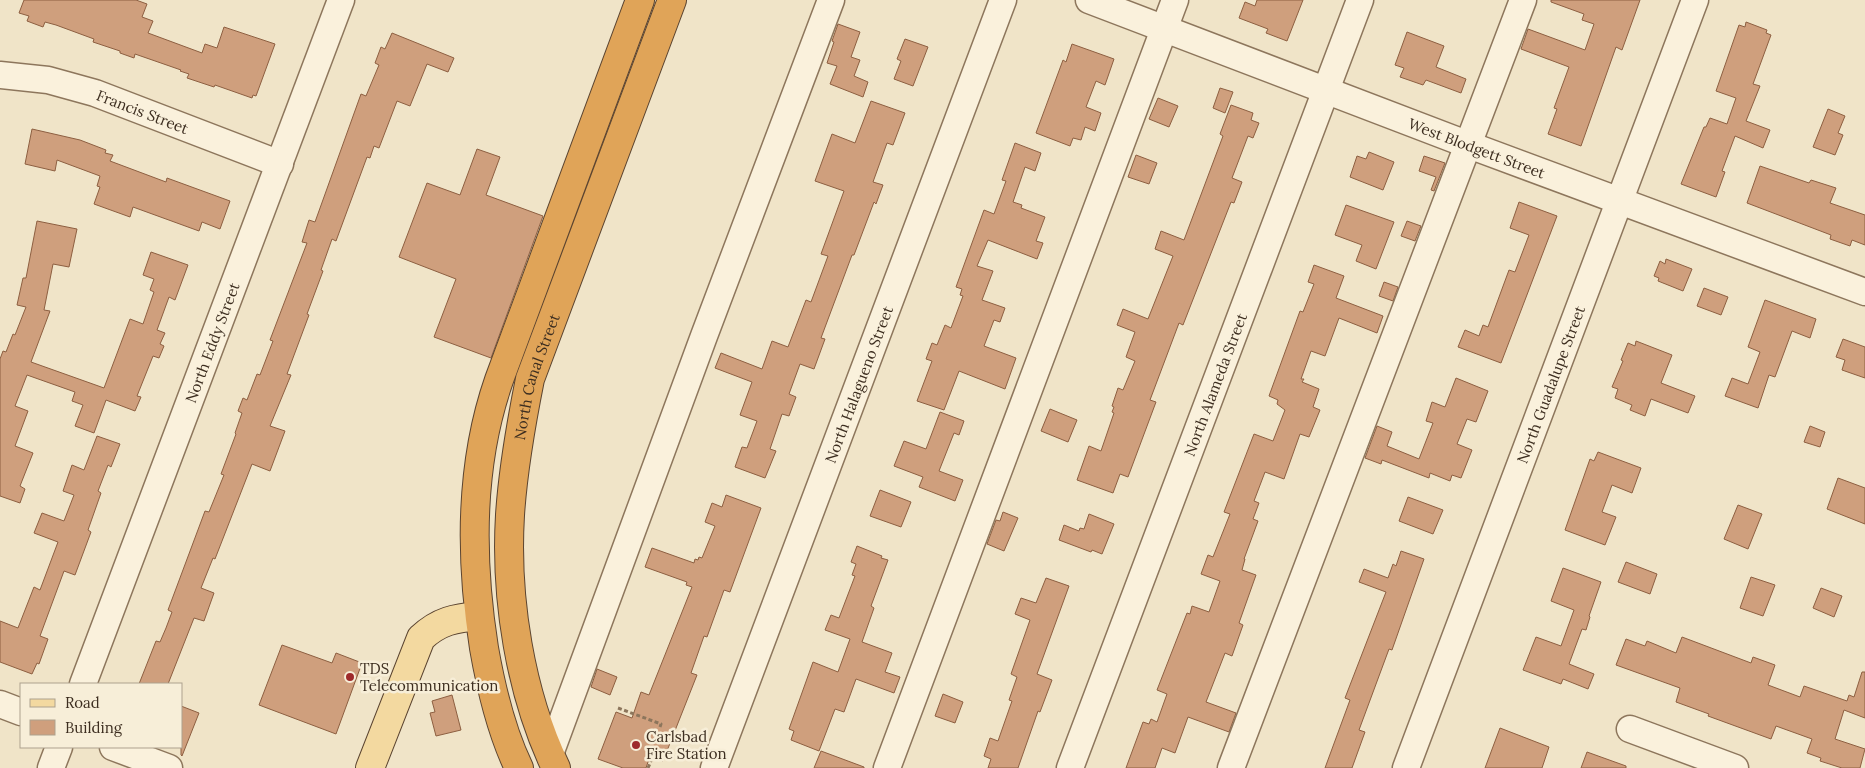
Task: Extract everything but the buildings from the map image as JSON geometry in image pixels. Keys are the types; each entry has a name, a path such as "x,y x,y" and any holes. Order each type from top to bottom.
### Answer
{"highway":[{"name":"North Canal Street","path":"519,768 499,713 487,664 479,616 474,550 475,506 481,454 492,400 640,0"},
{"name":"North Canal Street","path":"553,761 537,722 518,644 512,601 510,516 520,436 530,379 672,0"},
{"path":"479,616 489,610 496,598 510,556"}],"main road":[{"path":"370,768 421,638 432,627 456,618 479,616"}],"street":[{"name":"North Eddy Street","path":"83,683 341,0"},
{"path":"553,761 580,697 704,336 831,0"},
{"name":"North Halagueno Street","path":"714,768 1003,0"},
{"name":"West Blodgett Street","path":"1089,0 1469,145 1865,292"},
{"path":"887,768 1175,0"},
{"name":"North Alameda Street","path":"1070,768 1360,0"},
{"path":"1231,768 1523,0"},
{"name":"North Guadalupe Street","path":"1406,768 1695,0"},
{"name":"Francis Street","path":"0,75 48,80 95,93 280,164"},
{"path":"0,704 20,712"},
{"path":"1630,729 1734,768"},
{"path":"51,768 59,748"},
{"path":"116,748 169,768"}],"path":[{"path":"618,708 661,724 660,727"},
{"path":"648,768 651,761"}],"place":[{"name":"TDS Telecommunication","path":"350,677"},
{"name":"Carlsbad Fire Station","path":"636,745"}]}
